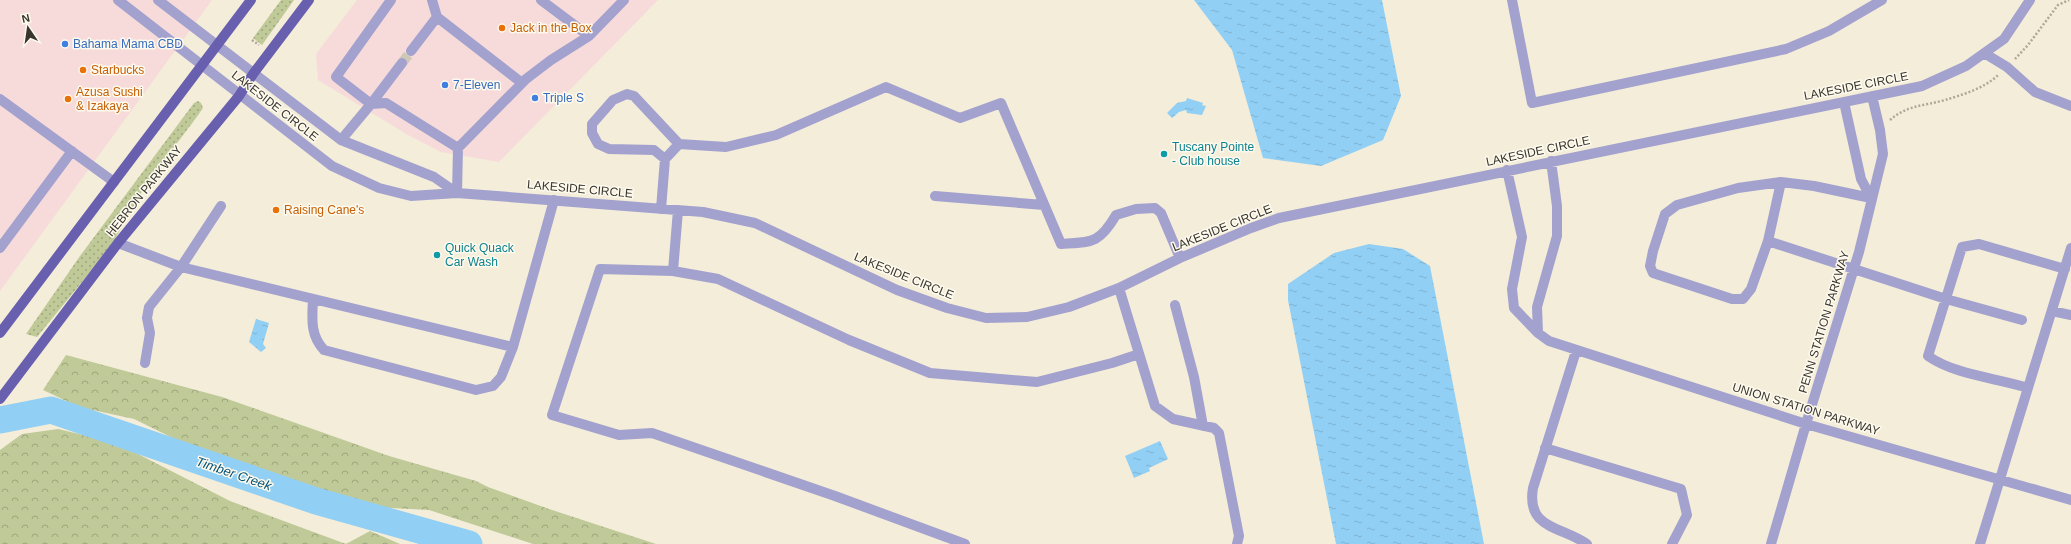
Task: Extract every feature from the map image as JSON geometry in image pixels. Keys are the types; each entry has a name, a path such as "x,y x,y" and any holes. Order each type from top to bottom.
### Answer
{"main road":[{"path":"0,332 251,0"},
{"name":"HEBRON PARKWAY","path":"0,399 118,243 239,96 253,74 309,0"}],"street":[{"name":"LAKESIDE CIRCLE","path":"118,0 239,96 332,166 379,188 411,196 457,193 703,212 755,223 897,290 947,308 986,318 1027,317 1069,307 1119,288 1180,258 1251,228 1279,218 1922,86 1966,66 2004,39 2030,0"},
{"name":"LAKESIDE CIRCLE","path":"158,0 218,44 253,74 341,140 434,177 457,193"},
{"path":"391,0 336,77 370,104 386,103 458,148"},
{"path":"432,0 437,17 522,82"},
{"path":"541,0 589,36"},
{"path":"457,193 458,148 522,82 551,60 589,36 624,0"},
{"path":"1512,0 1532,103 1786,49 1829,31 1882,0"},
{"path":"411,51 437,17"},
{"path":"1984,53 2007,67 2035,92 2071,106"},
{"path":"341,140 402,63"},
{"path":"665,160 654,150 609,149 598,144 592,133 592,124 614,100 627,94 634,96 679,144 726,148 776,135 886,87 960,118 1001,103 1061,244 1089,242 1106,232 1116,215 1136,209 1155,208 1161,213 1180,258"},
{"name":"PENN STATION PARKWAY","path":"1771,544 1853,268 1860,252 1871,198 1883,154 1880,130 1872,96"},
{"path":"0,99 114,182"},
{"path":"1844,102 1861,179 1871,198"},
{"path":"661,209 665,160 679,144"},
{"path":"0,248 72,151"},
{"path":"1538,333 1537,307 1557,236 1557,206 1551,161"},
{"name":"UNION STATION PARKWAY","path":"1507,170 1522,237 1512,289 1514,308 1538,333 1549,341 1576,351 1806,424 2000,478 2071,500"},
{"path":"1781,182 1768,241 1751,290 1743,299 1732,299 1653,273 1650,266 1653,251 1665,214 1677,205 1713,193 1760,184 1781,182 1814,186 1871,198"},
{"path":"935,196 1044,205"},
{"path":"313,299 311,325 316,342 324,350 476,390 493,386 501,377 513,347 554,200"},
{"path":"145,363 150,333 147,318 149,307 180,268 221,206"},
{"path":"673,271 678,210"},
{"path":"1768,241 1946,299 2022,320"},
{"path":"118,243 180,268 513,347"},
{"path":"2028,388 1940,364 1928,356 1962,247 1979,244 2064,269"},
{"path":"1980,544 2071,248"},
{"path":"965,544 835,496 652,432 619,435 552,415 600,269 673,271 718,279 850,340 930,373 1037,382 1112,363 1138,354"},
{"path":"1119,288 1155,406 1173,419 1214,428 1219,433 1239,536 1237,544"},
{"path":"1175,305 1194,377 1204,426"},
{"path":"2052,311 2071,315"},
{"path":"1576,351 1545,448 1533,488 1531,501 1534,511 1544,524 1579,538 1587,544"},
{"path":"1545,448 1682,489 1687,515 1672,544"}],"path":[{"path":"252,40 261,47"}],"shaded area":[{"path":"0,0 212,0 0,291"},
{"path":"357,0 658,0 499,162 441,152 408,135 318,80 316,54"}],"green space":[{"path":"281,0 294,0 262,45 253,38"},
{"path":"198,101 201,103 203,108 147,183 116,237 95,266 37,337 26,334 80,256 194,103"},
{"path":"66,355 222,397 389,456 476,481 488,487 549,509 656,544 533,544 429,510 372,507 308,490 185,444 134,419 79,407 43,390"},
{"path":"58,429 96,438 136,453 230,501 346,544 0,544 0,450 22,434"},
{"path":"370,531 400,544 346,544"}],"water":[{"path":"1194,0 1382,0 1401,96 1383,140 1321,166 1263,158 1232,50"},
{"path":"1187,98 1203,103 1202,105 1206,106 1202,115 1187,113 1186,110 1179,112 1172,118 1167,113 1177,103 1186,101"},
{"path":"1369,244 1403,249 1430,266 1484,544 1336,544 1288,300 1288,284 1334,253"},
{"path":"256,319 269,323 263,344 266,348 261,352 249,342"},
{"path":"1160,441 1168,459 1149,468 1150,471 1134,478 1125,456"}],"waterway":[{"name":"Timber Creek","path":"0,420 51,410 316,501 469,544"}],"tunnel":[{"path":"402,63 411,51"}],"place":[{"name":"Jack in the Box","path":"502,28"},
{"name":"Bahama Mama CBD","path":"65,44"},
{"name":"Starbucks","path":"83,70"},
{"name":"7-Eleven","path":"445,85"},
{"name":"Triple S","path":"535,98"},
{"name":"Azusa Sushi & Izakaya","path":"68,99"},
{"name":"Tuscany Pointe - Club house","path":"1164,154"},
{"name":"Raising Cane's","path":"276,210"},
{"name":"Quick Quack Car Wash","path":"437,255"}]}
